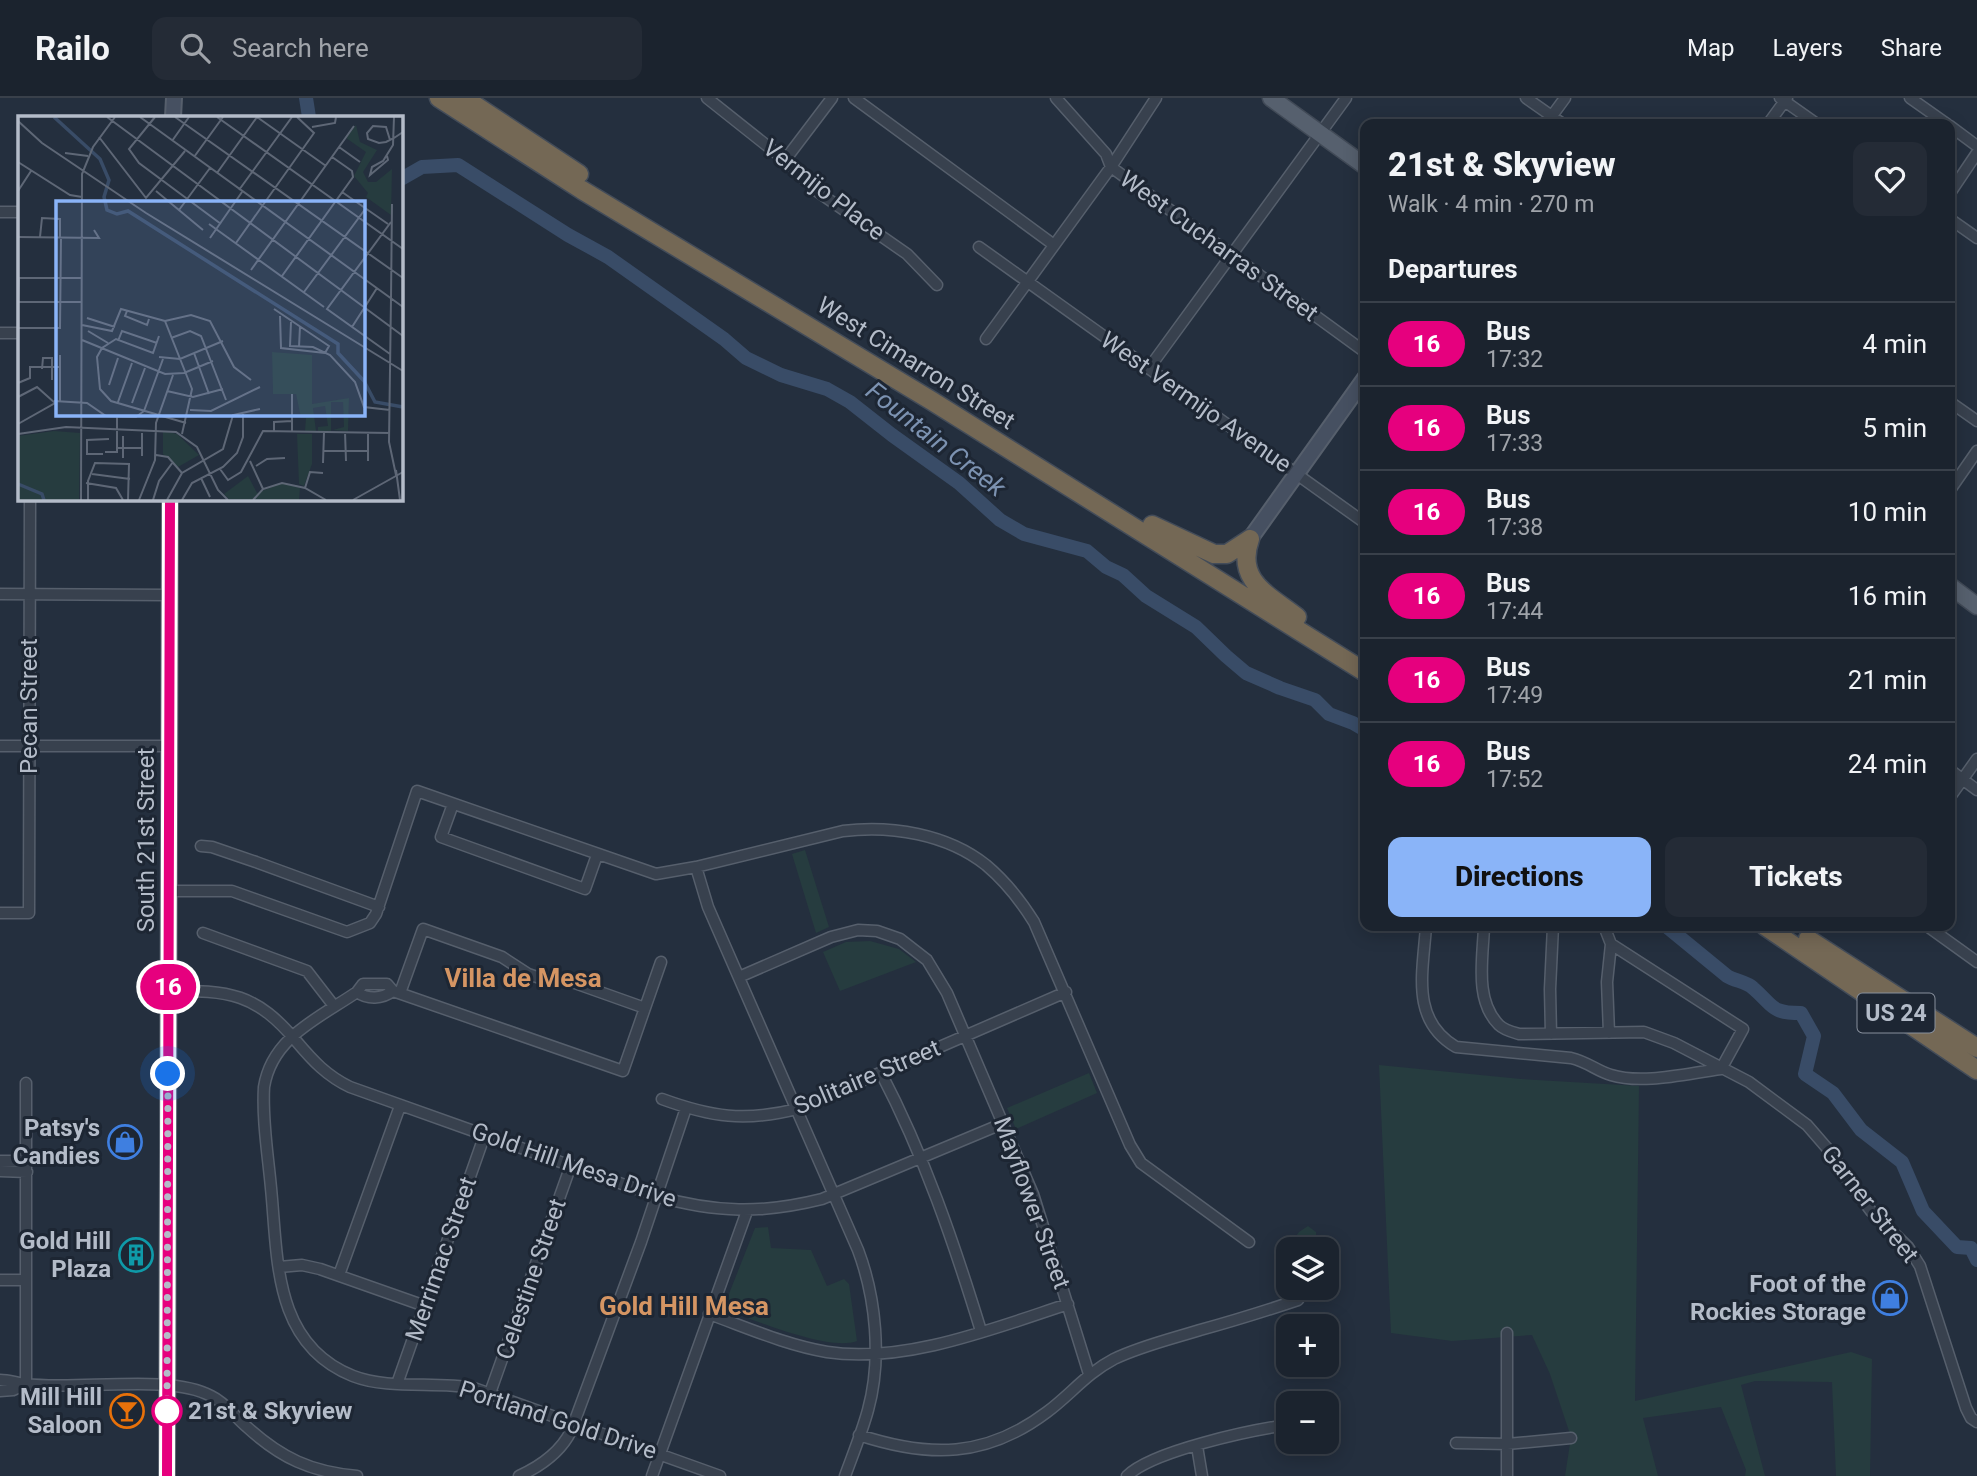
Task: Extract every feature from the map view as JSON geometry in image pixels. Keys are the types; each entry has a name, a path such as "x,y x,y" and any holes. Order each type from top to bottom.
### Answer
{"highway":[{"name":"West Cimarron Street","path":"439,98 582,190 1021,456 1360,669"},
{"name":"West Cimarron Street","path":"464,98 580,174 1014,438 1360,657"},
{"path":"1152,525 1214,554 1227,554 1250,539"},
{"path":"1250,539 1245,559 1249,576 1297,617"},
{"name":"US 24","path":"1772,931 1977,1070"},
{"name":"US 24","path":"1795,931 1977,1048"}],"main road":[{"path":"173,116 174,98"},
{"path":"1271,98 1360,162"},
{"path":"1250,539 1360,385"},
{"name":"South 21st Street","path":"167,1476 170,500"},
{"path":"1955,590 1977,606"}],"street":[{"name":"Vermijo Place","path":"707,98 785,160 818,192 907,254 937,285"},
{"path":"785,160 832,98"},
{"path":"854,98 1055,245"},
{"name":"West Cucharras Street","path":"1056,98 1107,154 1111,167 1360,348"},
{"path":"986,339 1111,167 1156,98"},
{"path":"1149,368 1346,98"},
{"path":"1526,98 1548,119"},
{"path":"1550,119 1565,98"},
{"path":"1910,98 1940,119"},
{"path":"1771,119 1784,99 1810,119"},
{"path":"1955,130 1977,146"},
{"path":"1955,186 1977,153"},
{"path":"0,212 18,212"},
{"path":"1955,223 1977,238"},
{"name":"West Vermijo Avenue","path":"979,247 1360,519"},
{"path":"0,333 18,333"},
{"path":"1955,406 1977,421"},
{"path":"1955,483 1977,452"},
{"name":"Pecan Street","path":"0,912 29,913 30,500"},
{"path":"0,594 169,594"},
{"path":"0,746 170,746"},
{"path":"1955,790 1977,759"},
{"path":"1955,774 1977,790"},
{"path":"169,891 232,891 347,932 370,923 379,907 417,791 656,874 863,828 907,831 951,845 985,864 1014,893 1034,922 1130,1145 1141,1163 1250,1242"},
{"path":"453,804 441,837 585,889 597,855"},
{"path":"201,846 212,846 379,907"},
{"path":"696,867 708,906 866,1275 874,1320 875,1353 868,1409 845,1476"},
{"path":"645,1008 569,981 528,974 502,957 423,929 396,992 623,1071 645,1008 661,962"},
{"name":"Mayflower Street","path":"739,977 849,931 877,931 900,939 927,960 942,981 1033,1194 1089,1374"},
{"path":"1426,931 1422,995 1426,1012 1441,1038 1456,1047 1571,1058 1587,1062 1610,1075 1635,1080 1721,1069 1743,1029 1611,944"},
{"name":"Garner Street","path":"1484,931 1482,996 1498,1024 1519,1034 1644,1032 1674,1043 1749,1082 1807,1125 1833,1155 1871,1211 1913,1253 1920,1266 1966,1408 1971,1418 1977,1422"},
{"path":"1551,1034 1549,989 1553,931"},
{"path":"1606,931 1611,944 1606,982 1609,1033"},
{"path":"1934,931 1977,962"},
{"path":"203,933 307,971 334,1006"},
{"name":"Portland Gold Drive","path":"396,992 387,984 363,984 357,992 292,1036 273,1058 265,1077 263,1098 279,1267 289,1314 311,1348 332,1365 354,1376 397,1384 443,1384 490,1393 720,1476"},
{"name":"Gold Hill Mesa Drive","path":"168,991 210,991 245,998 266,1011 292,1036 312,1061 336,1081 656,1196 699,1207 747,1211 797,1205 833,1195 1004,1123"},
{"name":"Solitaire Street","path":"662,1099 717,1116 748,1117 797,1109 1066,992"},
{"path":"881,1073 954,1241 981,1331"},
{"path":"26,1083 26,1384"},
{"path":"339,1275 400,1106"},
{"path":"519,1476 549,1459 567,1439 687,1108"},
{"name":"Merrimac Street","path":"397,1384 485,1134"},
{"path":"0,1161 27,1166"},
{"name":"Celestine Street","path":"490,1393 571,1165"},
{"path":"0,1171 27,1166"},
{"path":"652,1476 747,1211"},
{"path":"279,1267 302,1265 339,1275 425,1306"},
{"path":"0,1280 26,1280"},
{"path":"859,1436 918,1450 962,1449 989,1443 1019,1431 1049,1411 1089,1374 1116,1358 1149,1345 1298,1300"},
{"path":"709,1314 805,1347 850,1354 924,1347 1068,1304"},
{"path":"1507,1333 1507,1476"},
{"path":"0,1380 26,1384 166,1386 202,1392 212,1396 261,1440 290,1459 319,1471 356,1476"},
{"path":"0,1391 13,1390 26,1384"},
{"path":"1127,1476 1147,1461 1242,1433 1276,1427"},
{"path":"1456,1443 1507,1444 1571,1437"},
{"path":"1197,1446 1202,1476"}],"green space":[{"path":"805,850 829,927 816,933 792,854"},
{"path":"870,941 899,949 916,962 840,991 823,952 846,942"},
{"path":"1379,1065 1521,1079 1639,1086 1635,1401 1851,1352 1872,1359 1870,1476 1836,1476 1832,1382 1755,1381 1741,1385 1765,1476 1745,1476 1746,1470 1721,1407 1643,1418 1658,1476 1565,1476 1571,1437 1550,1374 1532,1335 1452,1341 1391,1333"},
{"path":"1089,1073 1097,1093 1016,1129 1007,1108"},
{"path":"1308,1226 1316,1232 1316,1237 1295,1237"},
{"path":"768,1227 771,1248 811,1250 827,1286 844,1279 849,1284 857,1341 828,1342 810,1338 723,1309 755,1228"}],"waterway":[{"name":"Fountain Creek","path":"306,98 309,116"},
{"name":"Fountain Creek","path":"402,178 422,167 458,165 568,235 608,257 724,339 746,358 781,375 827,389 850,402 959,483 1000,520 1024,534 1087,551 1106,567 1123,575 1146,596 1196,627 1246,673 1315,700 1329,714 1360,727"},
{"name":"Fountain Creek","path":"1672,931 1727,976 1750,986 1773,1007 1783,1012 1801,1013 1814,1036 1805,1074 1833,1093 1861,1130 1902,1162 1923,1211 1957,1247 1971,1248 1977,1260"}],"bus line":[{"name":"16","path":"167,1476 170,500"}],"place":[{"name":"Patsy's Candies","path":"125,1142"},
{"name":"Gold Hill Plaza","path":"136,1255"},
{"name":"Foot of the Rockies Storage","path":"1890,1298"},
{"name":"Mill Hill Saloon","path":"127,1411"},
{"name":"21st & Skyview","path":"167,1411"}],"district":[{"name":"Villa de Mesa","path":"523,978"},
{"name":"Gold Hill Mesa","path":"684,1306"}],"route":[{"path":"167,1411 168,1074"}]}
